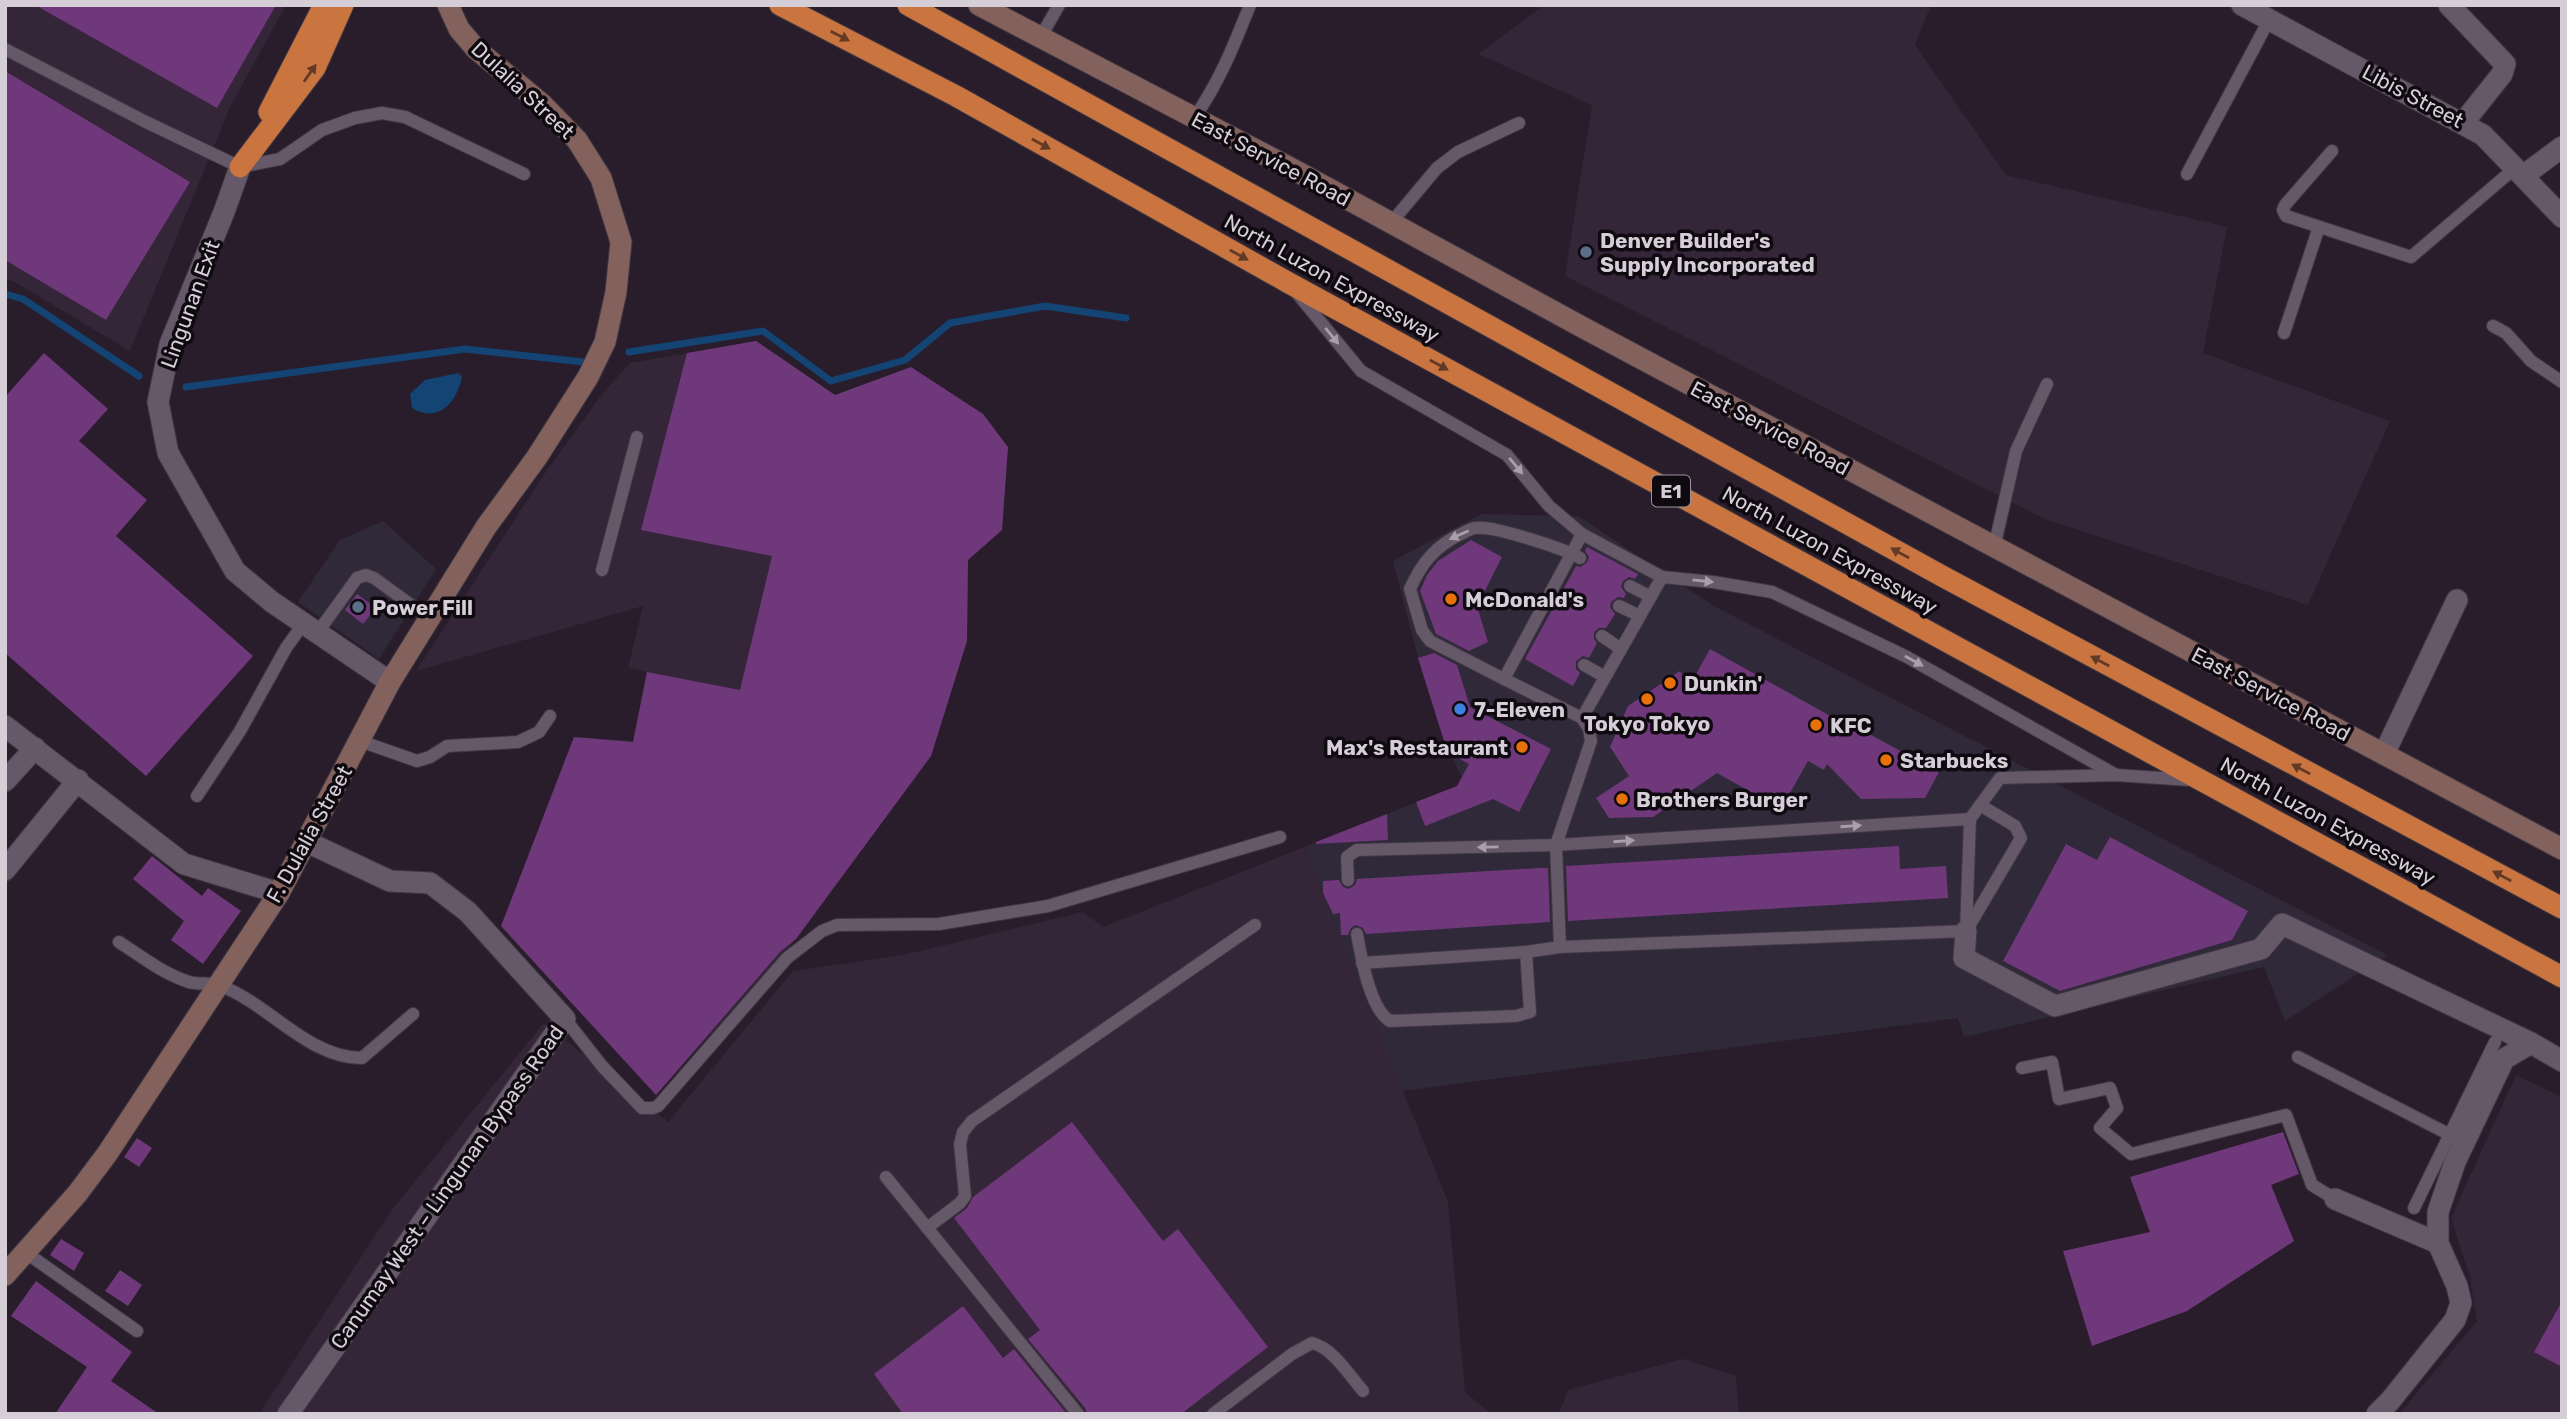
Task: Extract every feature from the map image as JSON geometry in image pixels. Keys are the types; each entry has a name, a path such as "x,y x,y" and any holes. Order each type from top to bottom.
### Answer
{"highway":[{"path":"240,167 324,5"},
{"path":"240,167 315,68 343,5"},
{"name":"North Luzon Expressway","path":"780,5 956,96 1289,283 2562,977"},
{"name":"North Luzon Expressway","path":"908,5 1942,576 2562,908"}],"street":[{"name":"Dulalia Street","path":"448,5 459,29 476,49 542,104 577,140 601,178 621,242 616,292 605,342 588,377"},
{"name":"East Service Road","path":"979,5 2562,849"},
{"name":"Libis Street","path":"2242,5 2483,135 2562,217"},
{"path":"2449,5 2505,64 2502,75 2463,123"},
{"path":"2519,172 2562,147"},
{"name":"Lingunan Exit","path":"240,167 170,344 158,402 168,453 235,571 272,602 390,682"},
{"name":"F. Dulalia Street","path":"5,1275 77,1194 107,1154 279,893 390,682 486,527 537,457 588,377"},
{"path":"2385,754 2458,600"},
{"path":"5,726 184,864 279,893"},
{"path":"5,781 35,748"},
{"path":"5,870 78,780"},
{"name":"Canumay West – Lingunan Bypass Road","path":"288,1414 565,1019 468,912 430,883 390,881 307,842"},
{"path":"1966,931 1964,958 2055,1006 2261,949 2282,923 2531,1043 2562,1061"},
{"path":"2377,1414 2455,1320 2461,1303 2457,1286 2438,1243 2438,1212 2455,1162 2456,1138 2504,1059 2531,1043"},
{"path":"2335,1199 2438,1243"}],"lane":[{"path":"1040,38 1059,5"},
{"path":"1194,118 1212,93 1250,5"},
{"path":"2187,174 2269,20"},
{"path":"5,48 144,121 240,167 280,159 322,130 355,118 382,113 405,117 524,174"},
{"path":"1391,223 1437,167 1458,152 1519,122"},
{"path":"2332,151 2285,205 2283,210 2286,216 2411,257 2519,172"},
{"path":"2284,332 2319,227"},
{"path":"1289,283 1361,371 1507,455 1549,506 1582,534 1662,577 1772,592 1907,657 2116,775"},
{"path":"2493,326 2506,332 2531,361 2562,382"},
{"path":"1994,548 2017,451 2047,384"},
{"path":"602,570 637,437"},
{"path":"1560,947 1556,845 1591,741 1589,729 1582,718 1430,641 1422,631 1410,589 1426,558 1449,540 1477,527 1519,536 1576,556"},
{"path":"1504,679 1576,556 1582,534"},
{"path":"198,796 240,731 286,648 311,627 357,578 366,575 374,578 429,618"},
{"path":"1582,718 1662,577"},
{"path":"1630,586 1651,597"},
{"path":"1619,606 1640,616"},
{"path":"1602,636 1622,649"},
{"path":"1584,665 1605,677"},
{"path":"359,741 417,761 430,757 447,746 518,742 539,732 550,716"},
{"path":"1966,931 1970,819 2000,778 2116,775 2201,780"},
{"path":"1966,931 2021,838 2015,826 1980,805"},
{"path":"1348,880 1347,858 1357,850 1556,845 1970,819"},
{"path":"565,1019 602,1066 642,1108 653,1108 658,1106 787,958 830,928 837,925 939,924 1048,906 1280,837"},
{"path":"927,1228 960,1203 965,1196 960,1144 963,1132 972,1121 1255,925"},
{"path":"1362,963 1560,947 1966,931"},
{"path":"1357,934 1362,963 1373,996 1388,1021 1516,1016 1531,1012 1526,951"},
{"path":"119,942 164,971 191,983 219,985 312,1043 343,1058 362,1058 413,1014"},
{"path":"2413,1208 2456,1138 2495,1042"},
{"path":"2298,1057 2456,1138"},
{"path":"2022,1068 2052,1062 2059,1099 2110,1088 2117,1108 2100,1128 2131,1154 2286,1115 2312,1185 2335,1199"},
{"path":"886,1177 1078,1414"},
{"path":"25,1252 137,1331"},
{"path":"1213,1414 1292,1354 1312,1343 1320,1345 1328,1352 1363,1391"}],"shaded area":[{"path":"5,5 286,5 230,107 130,351 15,282 5,279"},
{"path":"1545,5 1931,5 1915,45 2006,175 2227,227 2203,353 2390,421 2308,605 2045,519 1565,276 1592,105 1478,54"},
{"path":"756,341 835,395 911,367 983,414 1008,447 1002,530 968,560 967,641 931,756 796,939 656,1095 501,926 574,737 633,741 647,672 628,668 643,606 416,671 545,473 602,394 630,363"},
{"path":"1481,514 1578,516 1714,606 2387,955 2285,1021 2264,967 1964,1037 1958,1018 1402,1091 1304,847 1465,783 1445,744 1418,658 1393,561"},
{"path":"383,521 436,569 379,659 298,602 340,540"},
{"path":"1304,847 1448,1202 1465,1392 1492,1414 259,1414 391,1211 544,1023 668,1122 793,971 903,955 1083,912 1103,927"},
{"path":"2516,1075 2562,1097 2562,1414 2399,1414 2477,1321 2470,1277 2451,1218"},
{"path":"1683,1359 1736,1376 1739,1414 1559,1414 1568,1390"}],"water":[{"path":"458,373 462,377 456,395 445,408 430,413 412,408 410,394 425,380"}],"building":[{"path":"35,5 276,5 217,108"},
{"path":"5,71 190,182 106,320 5,260"},
{"path":"756,341 835,395 911,367 983,414 1008,447 1002,530 968,560 967,641 931,756 796,939 780,952 656,1095 501,926 574,737 633,742 647,672 740,690 772,556 641,530 687,353"},
{"path":"44,353 108,409 79,441 147,500 116,536 253,656 146,776 5,653 5,397"},
{"name":"McDonald's","path":"1471,540 1502,557 1477,606 1488,642 1469,651 1436,634 1420,591 1427,575 1438,561"},
{"path":"1587,547 1638,574 1635,579 1629,577 1623,581 1621,587 1626,594 1624,598 1618,597 1611,602 1610,607 1615,614 1606,628 1599,628 1594,632 1597,643 1589,658 1583,656 1576,661 1576,669 1580,673 1573,686 1525,659 1576,566 1581,567 1587,562"},
{"name":"Power Fill","path":"357,594 376,608 363,624 345,610"},
{"path":"1710,649 1861,733 1862,730 1939,772 1925,798 1861,799 1827,764 1824,770 1808,761 1781,809 1717,773 1653,817 1609,818 1596,798 1629,776 1610,747 1628,706 1680,671 1690,685"},
{"path":"1434,653 1457,665 1470,707 1551,749 1519,812 1493,799 1425,826 1416,802 1457,786 1469,764 1452,755 1456,749 1445,744 1418,658"},
{"path":"1387,814 1388,840 1316,844 1316,842"},
{"path":"2110,837 2248,911 2232,940 2060,991 2003,961 2066,844 2097,860"},
{"path":"1899,846 1900,869 1946,866 1948,898 1568,921 1566,866"},
{"path":"152,856 202,896 208,888 241,911 203,964 171,940 184,921 133,879"},
{"path":"1548,868 1550,922 1366,934 1363,928 1356,925 1348,935 1341,935 1340,913 1333,914 1323,893 1323,881 1339,880 1343,887 1349,889 1355,885 1357,879"},
{"path":"1072,1122 1163,1241 1178,1229 1268,1347 1181,1414 1087,1414 1085,1408 1028,1339 1040,1330 954,1218 967,1208 973,1197"},
{"path":"2283,1132 2299,1174 2271,1185 2294,1241 2187,1311 2092,1346 2063,1251 2150,1232 2130,1177"},
{"path":"137,1138 152,1148 139,1167 124,1157"},
{"path":"61,1239 84,1253 74,1271 50,1255"},
{"path":"120,1270 142,1285 128,1306 105,1291"},
{"path":"36,1281 132,1352 111,1381 159,1414 55,1414 87,1367 11,1316"},
{"path":"2562,1301 2562,1367 2534,1352"},
{"path":"963,1306 1003,1358 1014,1349 1067,1414 903,1414 874,1374"}],"waterway":[{"path":"5,294 23,299 139,376"},
{"path":"629,352 763,331 831,381 905,360 950,323 1045,306 1126,318"},
{"path":"186,387 465,349 583,362"}],"place":[{"name":"Denver Builder's Supply Incorporated","path":"1586,252"},
{"name":"McDonald's","path":"1451,599"},
{"name":"Power Fill","path":"358,607"},
{"name":"Dunkin'","path":"1670,683"},
{"name":"Tokyo Tokyo","path":"1647,699"},
{"name":"7-Eleven","path":"1460,709"},
{"name":"KFC","path":"1816,725"},
{"name":"Max's Restaurant","path":"1522,747"},
{"name":"Starbucks","path":"1886,760"},
{"name":"Brothers Burger","path":"1622,799"}]}
